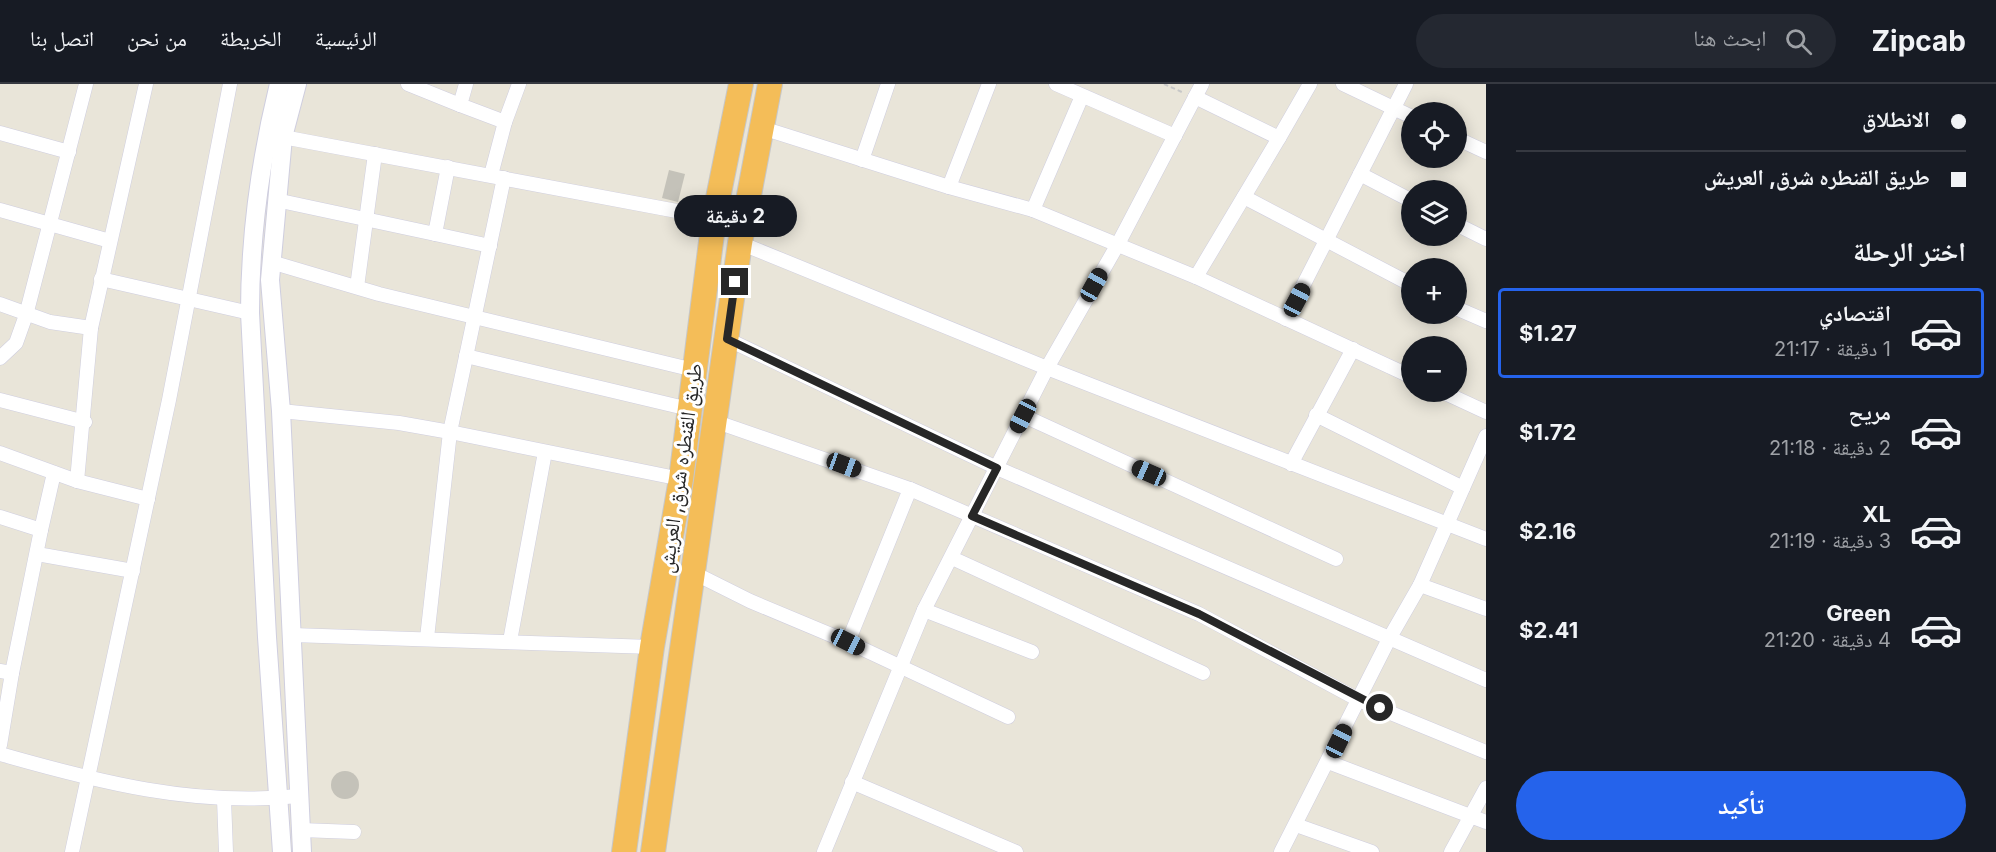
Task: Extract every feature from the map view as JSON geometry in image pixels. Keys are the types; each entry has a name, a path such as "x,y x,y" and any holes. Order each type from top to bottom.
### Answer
{"highway":[{"name":"طريق القنطره شرق, العريش","path":"624,852 652,647 681,479 714,218 741,84"},
{"name":"طريق القنطره شرق, العريش","path":"653,852 740,243 770,84"}],"main road":[{"path":"277,84 250,283 250,313 282,852"},
{"path":"297,84 283,137 270,280 281,411 302,852"}],"street":[{"path":"0,358 16,343 26,315 86,84"},
{"path":"77,481 84,422 90,328 146,84"},
{"path":"72,852 148,499 230,84"},
{"path":"408,84 505,123"},
{"path":"460,105 466,84"},
{"path":"427,638 450,432 490,246 505,123 519,84"},
{"path":"862,160 888,84"},
{"path":"949,187 989,84"},
{"path":"1056,84 1175,136"},
{"path":"824,852 898,668 924,610 1047,368 1118,244 1202,84"},
{"path":"1196,277 1310,84"},
{"path":"1343,84 1401,112"},
{"path":"1286,319 1328,242 1392,108 1406,84"},
{"path":"1033,210 1082,96"},
{"path":"1195,97 1279,138"},
{"path":"762,128 949,187 1033,210 1196,277 1401,372"},
{"path":"0,133 69,152"},
{"path":"283,137 714,218"},
{"path":"1467,143 1486,152"},
{"path":"357,287 375,154"},
{"path":"435,234 448,167"},
{"path":"1360,174 1401,195"},
{"path":"1244,197 1401,279"},
{"path":"276,200 490,246"},
{"path":"0,210 110,241"},
{"path":"1467,230 1486,239"},
{"path":"740,243 1047,368 1486,539"},
{"path":"271,262 357,287 694,370"},
{"path":"101,279 250,313"},
{"path":"0,304 26,315 72,327 90,328"},
{"path":"1467,313 1486,321"},
{"path":"727,339 997,468 1486,680"},
{"path":"1291,464 1353,349"},
{"path":"466,356 690,409"},
{"path":"0,400 84,422"},
{"path":"1464,402 1486,412"},
{"path":"281,411 399,423 681,479"},
{"path":"1316,415 1463,488"},
{"path":"1023,416 1336,559"},
{"path":"714,421 910,489 1199,614 1359,700 1486,752"},
{"path":"1281,852 1389,639 1420,585 1486,436"},
{"path":"510,641 545,452"},
{"path":"0,453 77,481 148,499"},
{"path":"0,745 6,672 37,554 54,472"},
{"path":"848,642 910,489"},
{"path":"0,517 41,530"},
{"path":"37,554 133,571"},
{"path":"952,558 1203,673"},
{"path":"692,572 750,601 848,642 898,668 1008,717"},
{"path":"1420,585 1486,609"},
{"path":"924,610 1032,652"},
{"path":"292,635 652,647"},
{"path":"0,754 88,779 169,793 224,799 278,799 298,796"},
{"path":"1328,762 1486,822"},
{"path":"852,782 1010,851"},
{"path":"1451,852 1486,788"},
{"path":"224,799 226,852"},
{"path":"1296,825 1372,852"},
{"path":"301,830 354,832"}],"path":[{"path":"1164,84 1195,97"}],"building":[{"path":"669,170 685,174 678,202 662,198"},
{"path":"345,771 355,775 359,785 355,795 345,799 335,795 331,785 335,775"}],"route":[{"path":"735,282 727,339 997,468 972,516 1199,614 1359,700 1380,708"}]}
